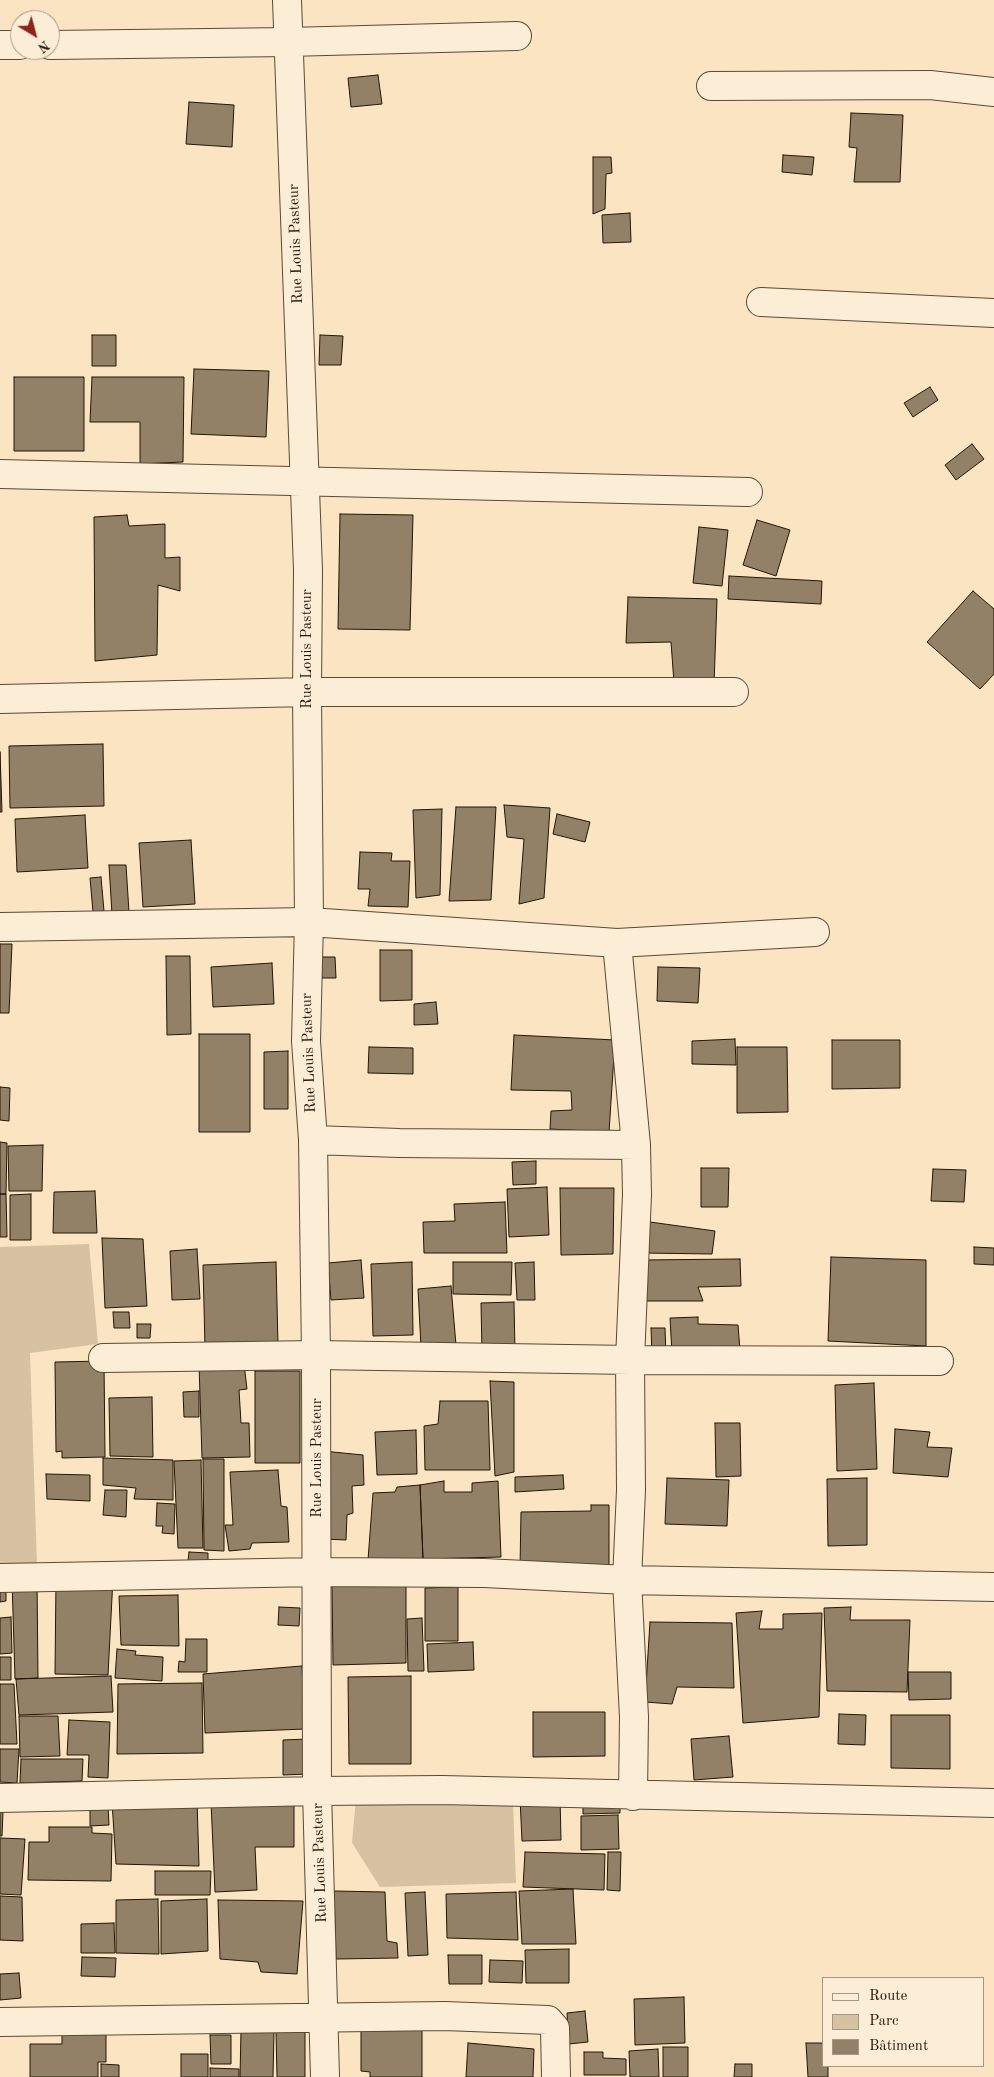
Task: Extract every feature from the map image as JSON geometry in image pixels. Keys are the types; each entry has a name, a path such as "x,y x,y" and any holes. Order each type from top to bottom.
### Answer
{"street":[{"name":"Rue Louis Pasteur","path":"287,0 308,570 306,692 309,922 306,1041 313,1140 316,1355 317,1791 325,2077"},
{"path":"60,45 288,42 517,36"},
{"path":"711,86 930,85 994,92"},
{"path":"761,302 994,313"},
{"path":"0,474 305,483 748,492"},
{"path":"0,699 306,692 734,692"},
{"path":"0,927 309,922 617,943 816,932"},
{"path":"617,943 636,1145 637,1195 630,1360 631,1490 627,1580 634,1717 633,1796"},
{"path":"313,1140 399,1143 636,1145"},
{"path":"103,1358 316,1355 630,1360 939,1361"},
{"path":"0,1578 317,1572 484,1573 627,1580 994,1588"},
{"path":"0,1798 442,1790 633,1796 994,1803"},
{"path":"0,2022 445,2016 548,2020 555,2028 556,2077"}],"green space":[{"path":"89,1244 98,1344 30,1353 37,1564 0,1565 0,1247"},
{"path":"356,1798 513,1802 516,1883 380,1887 352,1843"}],"building":[{"path":"378,75 382,104 351,107 348,78"},
{"path":"189,102 234,105 232,147 186,144"},
{"path":"851,113 903,115 900,182 854,182 857,148 849,147"},
{"path":"783,155 814,157 812,175 782,172"},
{"path":"593,157 611,157 612,173 606,174 605,209 593,214"},
{"path":"630,213 631,242 603,243 602,215"},
{"path":"92,335 116,335 116,366 92,366"},
{"path":"320,335 343,336 341,365 319,365"},
{"path":"194,369 269,371 266,437 191,434"},
{"path":"14,377 84,377 84,451 14,451"},
{"path":"92,377 184,377 183,462 140,464 140,422 90,422"},
{"path":"930,387 938,400 913,417 904,403"},
{"path":"972,444 984,459 956,480 945,465"},
{"path":"340,514 413,515 410,630 338,629"},
{"path":"127,515 129,526 165,524 165,558 180,557 180,591 158,585 157,655 95,661 94,517"},
{"path":"757,520 790,530 776,576 743,565"},
{"path":"699,527 728,530 722,586 693,583"},
{"path":"729,576 822,581 821,604 728,599"},
{"path":"973,591 994,609 994,674 980,689 927,642"},
{"path":"628,597 717,599 714,685 674,683 671,642 626,643"},
{"path":"103,744 104,806 10,808 9,746"},
{"path":"0,752 2,812 0,812"},
{"path":"504,805 550,808 544,898 519,904 524,839 507,837"},
{"path":"456,807 496,807 491,900 449,901"},
{"path":"442,809 440,895 416,898 413,810"},
{"path":"557,814 590,822 585,842 553,834"},
{"path":"85,815 88,868 17,872 15,819"},
{"path":"191,840 195,904 143,907 139,843"},
{"path":"360,852 392,853 391,861 410,861 408,907 368,906 370,889 358,889"},
{"path":"109,865 126,865 129,912 112,914"},
{"path":"101,877 104,911 93,912 90,878"},
{"path":"0,944 12,944 9,1013 0,1013"},
{"path":"380,950 412,950 412,1000 380,1001"},
{"path":"166,956 190,956 191,1034 167,1035"},
{"path":"320,957 335,957 336,978 322,978"},
{"path":"272,963 274,1004 213,1007 211,967"},
{"path":"658,967 700,968 698,1003 657,1001"},
{"path":"436,1002 438,1024 414,1025 414,1004"},
{"path":"199,1034 250,1034 250,1132 199,1132"},
{"path":"514,1035 615,1040 609,1132 550,1129 551,1111 572,1110 571,1091 511,1090"},
{"path":"735,1039 736,1065 692,1064 692,1041"},
{"path":"832,1040 900,1040 900,1088 832,1089"},
{"path":"369,1047 413,1048 413,1074 368,1073"},
{"path":"737,1047 787,1047 788,1112 737,1113"},
{"path":"288,1051 288,1109 264,1109 264,1052"},
{"path":"0,1087 10,1088 9,1121 0,1120"},
{"path":"0,1142 7,1143 6,1194 0,1194"},
{"path":"43,1145 42,1191 9,1191 8,1146"},
{"path":"536,1161 536,1184 513,1185 512,1162"},
{"path":"701,1168 729,1168 728,1207 701,1207"},
{"path":"933,1169 966,1170 964,1202 931,1201"},
{"path":"547,1187 549,1235 509,1237 507,1189"},
{"path":"560,1188 614,1188 613,1254 561,1255"},
{"path":"95,1191 97,1233 53,1233 54,1192"},
{"path":"0,1194 6,1194 7,1237 0,1237"},
{"path":"31,1194 31,1240 10,1240 10,1195"},
{"path":"505,1202 507,1253 424,1253 423,1222 455,1221 454,1204"},
{"path":"650,1222 715,1231 712,1254 643,1253"},
{"path":"102,1238 143,1239 147,1306 105,1308"},
{"path":"974,1247 994,1248 994,1265 974,1264"},
{"path":"197,1249 200,1299 172,1300 170,1251"},
{"path":"831,1257 926,1260 926,1346 828,1341"},
{"path":"740,1259 741,1286 698,1287 703,1301 638,1301 642,1260"},
{"path":"361,1260 364,1298 331,1300 328,1263"},
{"path":"276,1262 278,1345 205,1348 203,1265"},
{"path":"412,1262 413,1335 373,1336 371,1264"},
{"path":"453,1262 512,1262 511,1295 453,1294"},
{"path":"534,1262 535,1300 517,1300 515,1263"},
{"path":"451,1286 456,1345 421,1347 418,1289"},
{"path":"514,1302 515,1352 482,1353 481,1303"},
{"path":"113,1312 129,1312 130,1328 114,1328"},
{"path":"698,1317 698,1324 738,1325 740,1350 672,1354 670,1318"},
{"path":"137,1324 151,1324 150,1338 137,1338"},
{"path":"651,1328 665,1328 666,1355 652,1356"},
{"path":"104,1361 105,1457 62,1458 62,1451 56,1452 55,1362"},
{"path":"199,1364 244,1364 247,1389 239,1390 241,1423 249,1423 250,1457 202,1458"},
{"path":"255,1371 300,1371 300,1463 255,1463"},
{"path":"490,1381 514,1382 514,1472 495,1476"},
{"path":"874,1383 877,1469 837,1471 835,1385"},
{"path":"199,1391 199,1417 184,1417 183,1392"},
{"path":"152,1397 153,1457 110,1456 109,1398"},
{"path":"440,1401 488,1401 490,1470 425,1470 424,1426 438,1424"},
{"path":"715,1423 740,1423 741,1476 716,1477"},
{"path":"895,1429 930,1432 927,1447 952,1448 948,1477 893,1473"},
{"path":"416,1430 417,1474 377,1475 375,1432"},
{"path":"323,1451 363,1455 364,1485 352,1486 353,1513 347,1515 346,1540 325,1539"},
{"path":"103,1458 173,1460 173,1500 134,1499 136,1488 103,1485"},
{"path":"203,1459 224,1459 224,1551 204,1550"},
{"path":"201,1460 203,1548 178,1548 174,1461"},
{"path":"278,1470 281,1506 287,1507 289,1542 252,1543 250,1549 229,1551 225,1525 233,1525 230,1472"},
{"path":"46,1474 90,1475 90,1501 47,1499"},
{"path":"563,1475 564,1489 515,1492 515,1477"},
{"path":"667,1478 729,1480 727,1526 665,1524"},
{"path":"867,1478 867,1545 828,1546 827,1479"},
{"path":"444,1481 444,1492 472,1492 472,1483 498,1481 501,1557 423,1559 420,1485"},
{"path":"420,1485 423,1559 368,1560 373,1493 395,1492 397,1487"},
{"path":"105,1490 127,1490 126,1517 103,1515"},
{"path":"157,1503 175,1504 174,1534 162,1533 163,1526 156,1526"},
{"path":"591,1505 609,1505 609,1568 520,1568 521,1512 591,1511"},
{"path":"189,1552 208,1553 208,1562 188,1561"},
{"path":"113,1578 108,1675 55,1674 56,1579"},
{"path":"37,1579 38,1678 15,1679 12,1580"},
{"path":"0,1583 6,1583 6,1601 0,1602"},
{"path":"332,1585 406,1585 406,1663 333,1665"},
{"path":"458,1587 458,1641 425,1641 425,1588"},
{"path":"178,1595 179,1646 121,1645 119,1596"},
{"path":"279,1607 300,1608 299,1626 278,1625"},
{"path":"851,1607 850,1620 910,1620 907,1692 827,1691 824,1608"},
{"path":"762,1611 759,1629 783,1629 783,1614 822,1613 819,1717 743,1723 736,1613"},
{"path":"11,1617 12,1653 0,1654 0,1618"},
{"path":"422,1618 424,1671 408,1671 407,1619"},
{"path":"650,1622 732,1623 734,1688 677,1687 672,1704 645,1702"},
{"path":"186,1639 207,1639 207,1672 178,1672 179,1661 185,1662"},
{"path":"473,1642 474,1670 428,1672 427,1644"},
{"path":"117,1649 136,1651 135,1655 163,1657 162,1681 115,1678"},
{"path":"0,1657 11,1657 11,1680 0,1680"},
{"path":"302,1666 305,1729 205,1733 203,1674"},
{"path":"908,1672 951,1672 951,1699 909,1700"},
{"path":"111,1676 113,1712 19,1715 16,1679"},
{"path":"411,1676 411,1764 349,1764 348,1677"},
{"path":"202,1683 203,1753 117,1754 118,1684"},
{"path":"0,1684 14,1684 17,1744 0,1744"},
{"path":"533,1712 605,1712 605,1756 533,1757"},
{"path":"839,1714 866,1715 865,1745 838,1744"},
{"path":"891,1715 950,1715 950,1769 891,1768"},
{"path":"19,1716 58,1716 60,1756 20,1757"},
{"path":"69,1720 110,1722 108,1778 88,1777 89,1755 67,1755"},
{"path":"729,1736 733,1777 694,1780 691,1739"},
{"path":"308,1739 308,1774 283,1775 283,1740"},
{"path":"0,1749 19,1749 17,1783 0,1782"},
{"path":"21,1759 83,1759 82,1781 20,1783"},
{"path":"560,1797 561,1840 522,1841 520,1798"},
{"path":"620,1797 620,1813 583,1814 583,1798"},
{"path":"197,1800 199,1866 116,1864 112,1802"},
{"path":"294,1800 294,1847 255,1847 257,1890 215,1892 211,1802"},
{"path":"108,1806 109,1825 90,1826 90,1807"},
{"path":"0,1812 3,1812 2,1836 0,1836"},
{"path":"618,1815 619,1849 581,1850 581,1816"},
{"path":"49,1827 92,1827 92,1833 112,1834 111,1881 28,1880 29,1842 49,1842"},
{"path":"0,1838 25,1839 21,1895 0,1894"},
{"path":"525,1852 605,1854 604,1890 523,1887"},
{"path":"608,1852 621,1852 620,1891 607,1890"},
{"path":"155,1871 211,1871 210,1895 155,1895"},
{"path":"573,1889 576,1944 522,1944 519,1891"},
{"path":"334,1891 385,1892 387,1941 397,1943 398,1958 336,1959"},
{"path":"425,1892 428,1955 408,1956 405,1893"},
{"path":"516,1892 518,1940 447,1938 446,1894"},
{"path":"0,1896 22,1897 23,1941 0,1940"},
{"path":"158,1899 159,1954 116,1953 116,1900"},
{"path":"207,1899 208,1951 161,1954 161,1901"},
{"path":"218,1900 303,1901 297,1974 261,1972 258,1962 220,1959"},
{"path":"114,1923 115,1953 81,1953 81,1924"},
{"path":"569,1949 569,1983 526,1983 525,1950"},
{"path":"448,1955 482,1955 482,1984 449,1984"},
{"path":"82,1957 116,1958 115,1977 81,1976"},
{"path":"490,1960 523,1961 522,1983 489,1982"},
{"path":"19,1973 21,1998 0,2000 0,1974"},
{"path":"684,1997 685,2043 635,2045 634,1999"},
{"path":"585,2011 588,2042 569,2044 567,2013"},
{"path":"361,2029 422,2029 422,2077 370,2077 370,2072 361,2071"},
{"path":"241,2031 274,2032 273,2077 240,2077"},
{"path":"276,2032 305,2032 305,2077 277,2077"},
{"path":"62,2033 106,2033 106,2062 98,2062 98,2077 30,2077 30,2044 62,2044"},
{"path":"210,2035 231,2035 231,2064 211,2064"},
{"path":"468,2043 534,2049 533,2077 466,2077"},
{"path":"806,2043 822,2043 822,2067 828,2067 828,2077 808,2077"},
{"path":"663,2047 688,2047 688,2077 663,2077"},
{"path":"658,2049 659,2077 630,2077 629,2051"},
{"path":"584,2052 603,2052 603,2058 626,2059 626,2075 584,2075"},
{"path":"181,2054 208,2054 208,2077 181,2077"},
{"path":"101,2064 119,2065 119,2077 101,2077"},
{"path":"735,2064 752,2064 752,2077 734,2077"},
{"path":"210,2068 239,2069 239,2077 210,2077"}]}
